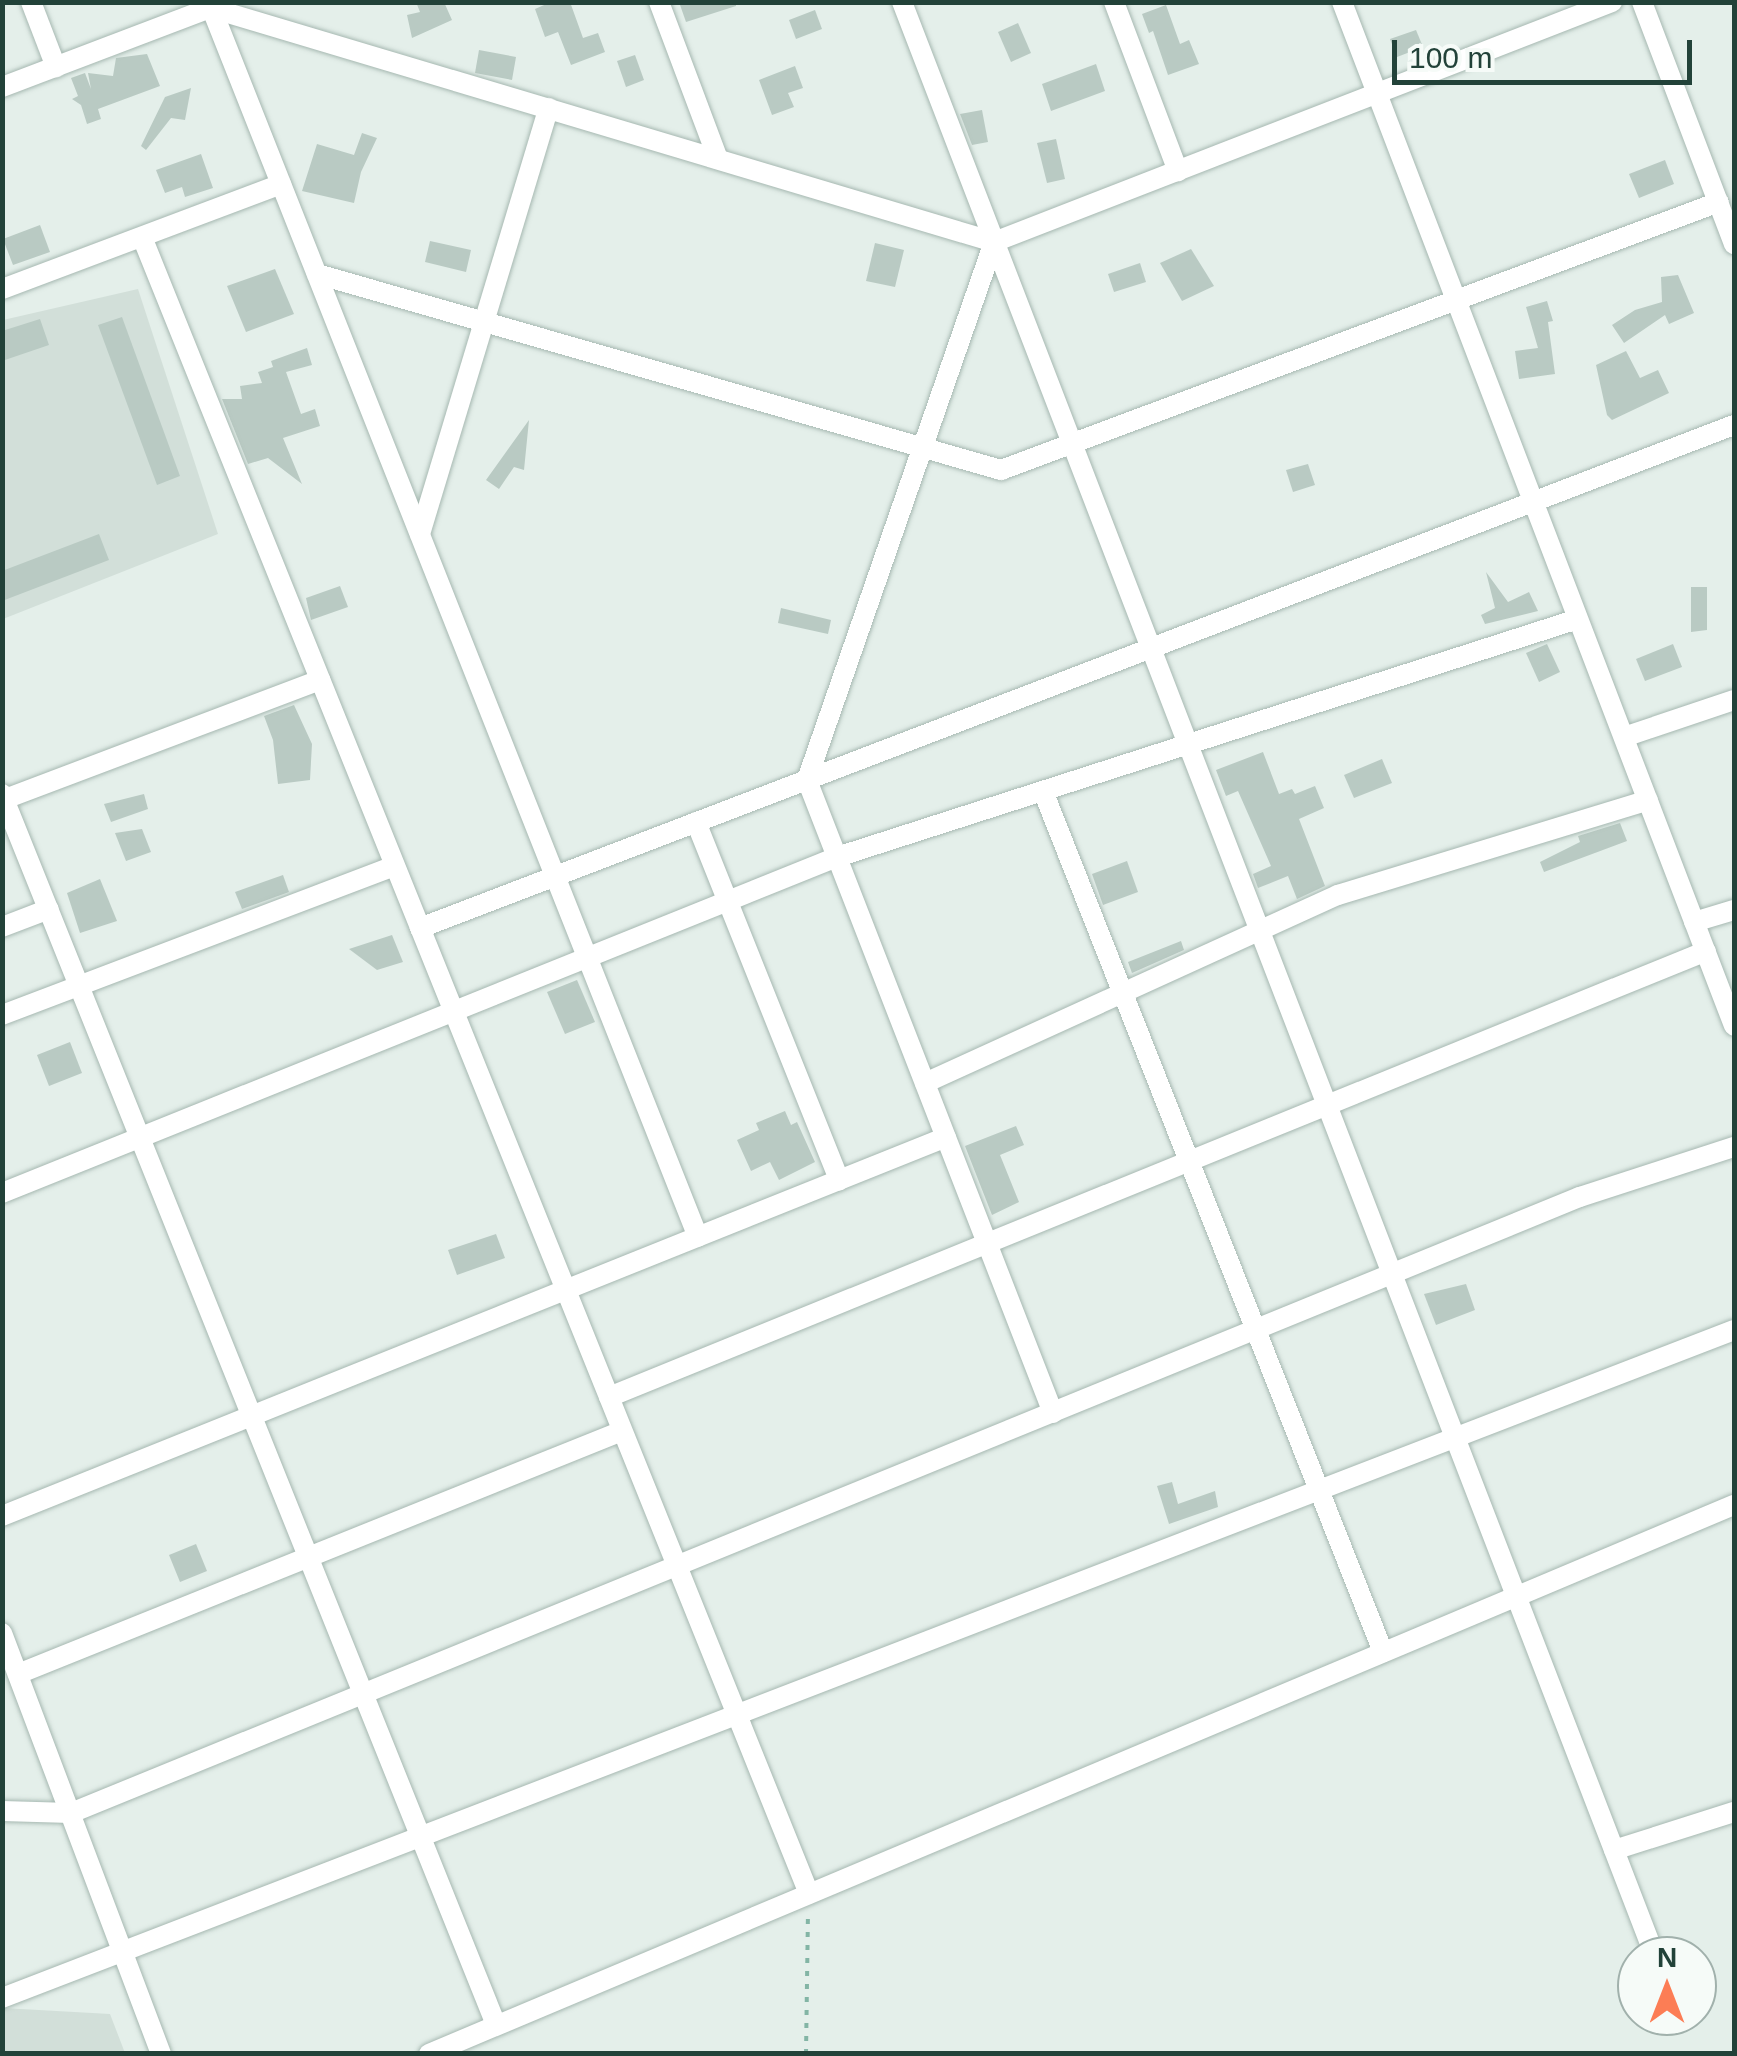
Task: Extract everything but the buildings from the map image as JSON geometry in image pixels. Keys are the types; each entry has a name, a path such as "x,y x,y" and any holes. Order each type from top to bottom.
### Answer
{"street":[{"path":"31,2 56,66"},
{"path":"659,2 718,158"},
{"path":"902,2 1647,1936"},
{"path":"1114,2 1178,170"},
{"path":"1342,2 1734,1026"},
{"path":"2,87 215,4 994,242 1612,2"},
{"path":"1642,2 1734,244"},
{"path":"215,4 281,184 698,1237"},
{"path":"420,534 549,108"},
{"path":"2,289 281,184"},
{"path":"317,274 1001,470 1718,202"},
{"path":"142,236 809,1894"},
{"path":"994,242 807,780 1053,1412"},
{"path":"420,928 1734,425"},
{"path":"2,1193 837,857 1578,619"},
{"path":"320,680 4,796 496,2025"},
{"path":"1624,737 1734,700"},
{"path":"1043,791 1383,1652"},
{"path":"925,1083 1338,895 1648,800"},
{"path":"696,822 839,1180"},
{"path":"2,1015 395,866"},
{"path":"2,928 49,909"},
{"path":"1694,922 1734,910"},
{"path":"609,1397 1706,951"},
{"path":"2,1516 946,1137"},
{"path":"2,1811 70,1813 1580,1197 1734,1147"},
{"path":"2,1998 1734,1330"},
{"path":"18,1674 622,1431"},
{"path":"429,2054 1734,1505"},
{"path":"2,1633 161,2054"},
{"path":"1614,1850 1734,1812"}],"path":[{"path":"806,2054 809,1894"}],"shaded area":[{"path":"138,289 218,534 3,619 3,320"},
{"path":"3,2008 110,2014 125,2053 3,2053"}]}
